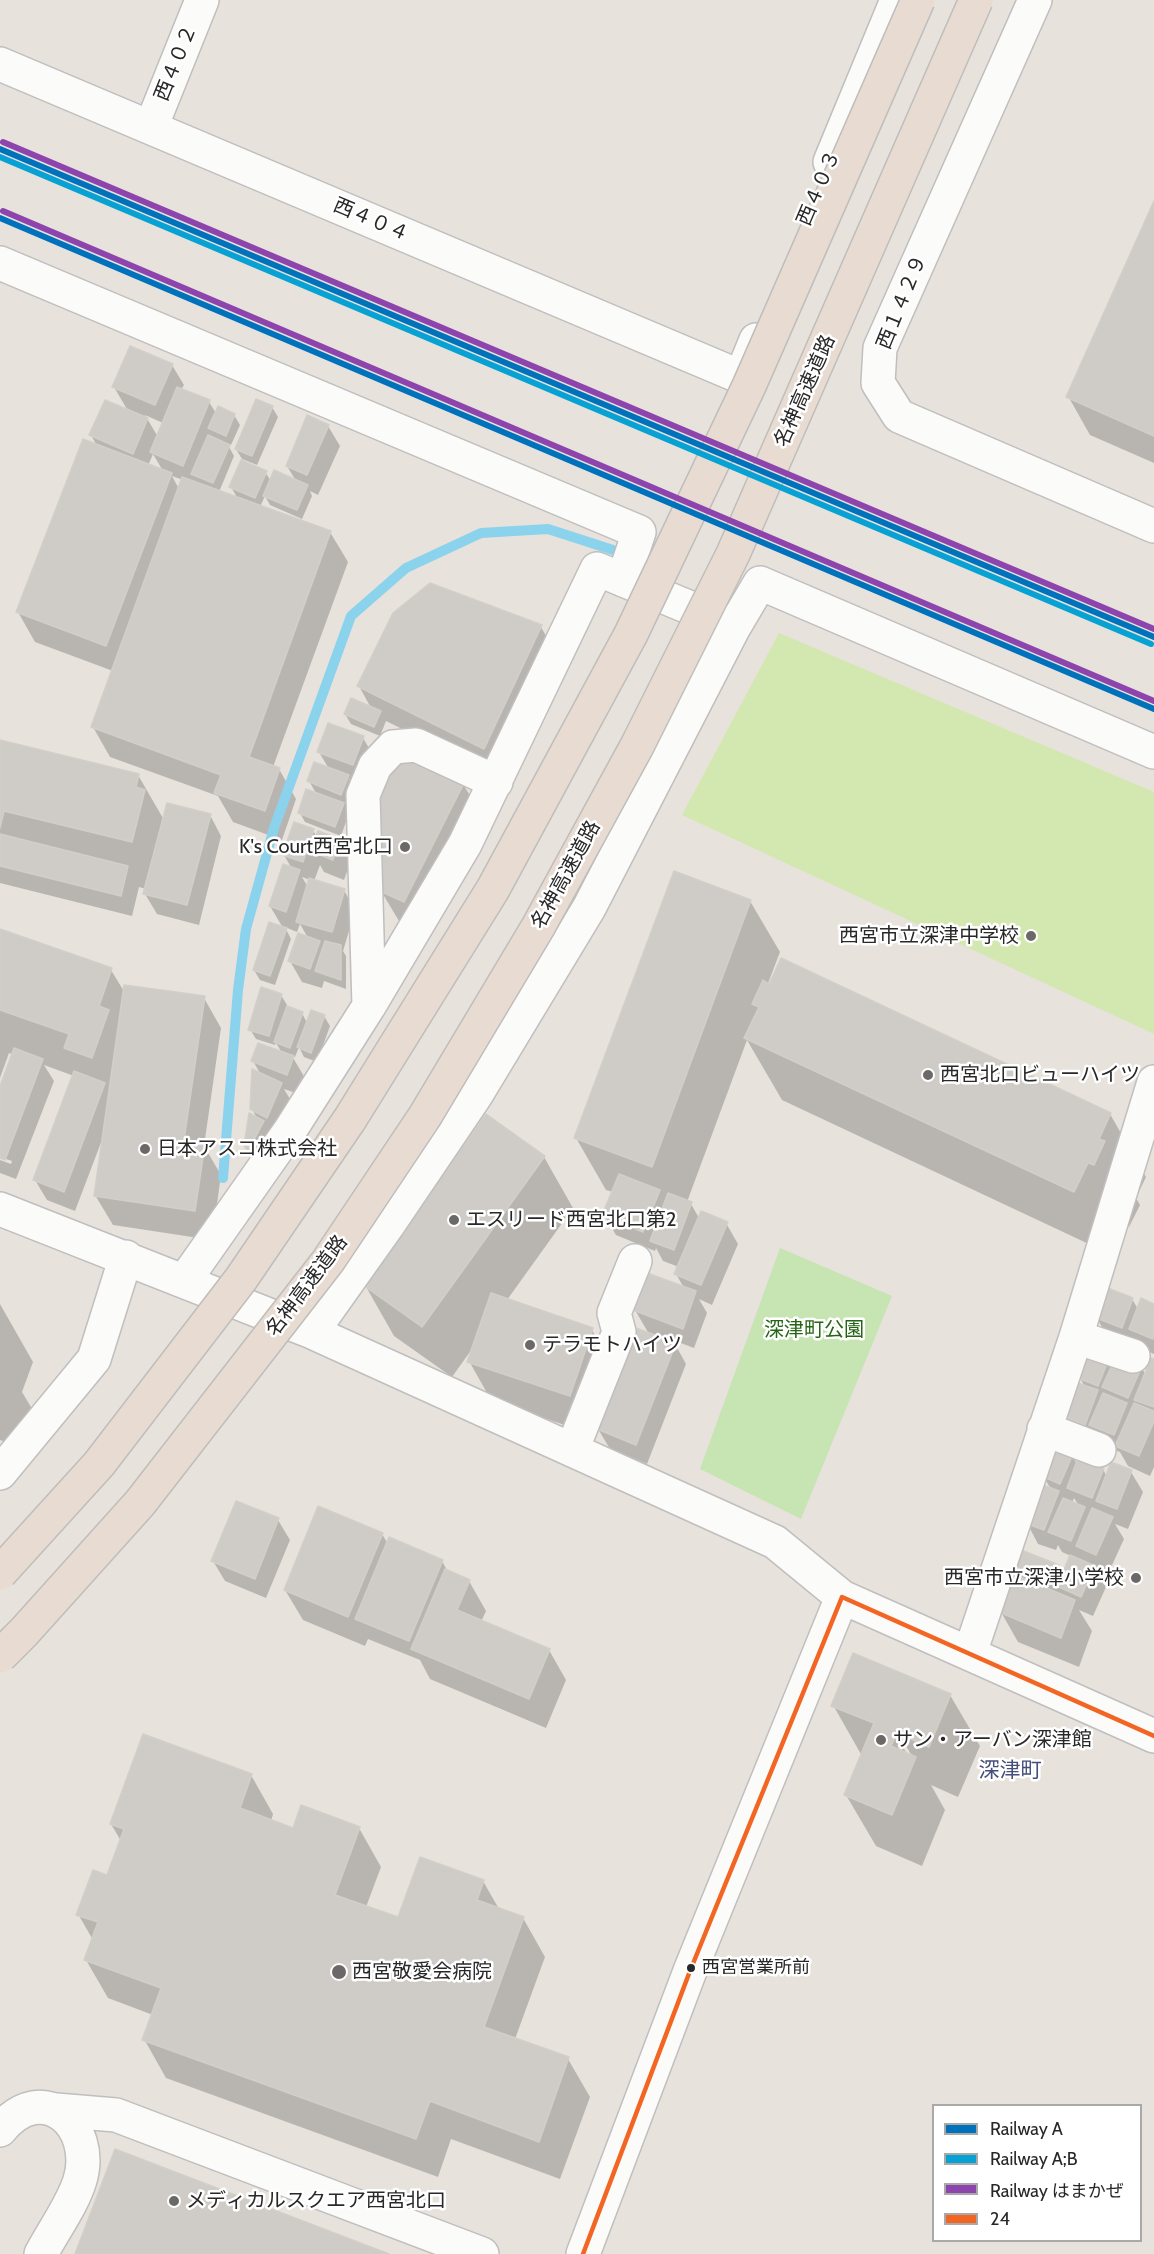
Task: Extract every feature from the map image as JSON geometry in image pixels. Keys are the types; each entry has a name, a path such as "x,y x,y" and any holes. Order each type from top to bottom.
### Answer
{"highway":[{"path":"0,1573 99,1464 241,1279 350,1119 493,889 631,634 749,386 918,0"},
{"name":"名神高速道路","path":"0,1656 140,1503 328,1261 425,1116 538,927 637,746 734,554 976,0"}],"street":[{"name":"西４０２","path":"151,127 202,0"},
{"name":"西４０３","path":"741,377 897,0"},
{"name":"西１４２９","path":"1035,0 880,348 879,383 899,417 1154,526"},
{"name":"西４０４","path":"0,64 741,377"},
{"path":"0,263 639,532 610,574 496,782 465,844 369,1006 289,1132 184,1281"},
{"path":"610,574 734,627"},
{"path":"312,1332 476,1095 590,908 734,627 760,583 1154,752"},
{"path":"369,1006 363,795 375,766 393,747 416,745 496,782"},
{"path":"970,1653 1076,1337 1154,1082"},
{"path":"0,1209 312,1332 775,1542 842,1597 1154,1736"},
{"path":"0,1473 94,1359 126,1257"},
{"path":"572,1450 619,1332 614,1313 635,1261"},
{"path":"1076,1337 1133,1356"},
{"path":"1044,1430 1099,1450"},
{"path":"583,2254 690,1971 842,1597"},
{"path":"0,2130 14,2114 40,2107 116,2115 482,2254"},
{"path":"41,2254 80,2180 82,2160 80,2141 70,2121 56,2110"}],"green space":[{"name":"西宮市立深津中学校","path":"779,633 1154,792 1154,1034 682,815"},
{"name":"深津町公園","path":"780,1248 892,1296 801,1519 700,1469"}],"building":[{"path":"1154,201 1154,436 1066,397"},
{"path":"130,346 173,364 155,405 112,387"},
{"path":"177,387 210,400 183,466 150,452"},
{"path":"256,399 273,406 252,456 235,449"},
{"path":"105,400 148,418 133,454 89,435"},
{"path":"218,406 235,414 226,436 208,428"},
{"path":"307,415 329,425 307,475 286,466"},
{"path":"208,435 230,445 213,483 191,474"},
{"path":"83,439 172,473 106,646 16,612"},
{"path":"241,460 267,471 255,498 229,487"},
{"path":"274,470 308,485 297,510 263,496"},
{"path":"182,477 331,531 249,757 280,768 265,811 214,793 221,775 91,727"},
{"path":"430,583 542,625 484,749 357,686 393,613"},
{"path":"351,698 381,711 374,727 344,714"},
{"path":"328,723 364,736 353,765 317,752"},
{"path":"0,740 139,774 136,787 145,790 132,842 4,811 0,828"},
{"name":"K's Court西宮北口","path":"419,760 464,783 404,902 380,891 378,803 397,762"},
{"path":"314,762 349,775 341,795 307,781"},
{"path":"306,789 344,803 335,827 298,813"},
{"path":"167,803 211,814 187,905 143,894"},
{"path":"294,822 314,829 303,862 282,855"},
{"path":"318,831 340,839 333,860 310,851"},
{"path":"0,834 128,866 121,896 0,866"},
{"path":"283,864 300,870 286,912 269,906"},
{"path":"674,871 751,900 652,1167 574,1138"},
{"path":"309,878 345,889 332,932 296,922"},
{"path":"269,922 287,928 270,976 253,970"},
{"path":"0,929 112,968 99,1006 109,1010 92,1058 64,1048 69,1034 0,1010"},
{"path":"298,933 320,941 310,969 288,961"},
{"path":"325,941 341,945 341,980 315,971"},
{"name":"西宮北口ビューハイツ","path":"781,958 1111,1113 1099,1139 1105,1141 1094,1165 1088,1163 1074,1192 744,1038 759,1007 752,1004 763,980 769,984"},
{"path":"124,985 205,996 184,1140 205,1144 195,1211 94,1196"},
{"path":"261,987 282,994 269,1036 248,1030"},
{"path":"287,1006 303,1012 290,1048 274,1042"},
{"path":"311,1010 325,1015 311,1053 297,1047"},
{"path":"258,1043 294,1056 287,1075 251,1061"},
{"path":"14,1048 43,1059 5,1160 0,1158 0,1086"},
{"path":"252,1069 282,1083 267,1118 250,1109"},
{"path":"74,1071 105,1083 64,1192 33,1180"},
{"path":"249,1113 264,1121 248,1151 244,1146"},
{"name":"エスリード西宮北口第2","path":"486,1114 545,1156 422,1327 363,1285"},
{"path":"619,1174 660,1190 643,1232 602,1215"},
{"path":"668,1193 692,1202 674,1250 650,1241"},
{"path":"701,1211 728,1222 701,1285 674,1274"},
{"path":"647,1273 696,1291 683,1329 633,1310"},
{"path":"1105,1287 1133,1298 1122,1328 1094,1317"},
{"name":"テラモトハイツ","path":"491,1293 593,1328 570,1396 467,1362"},
{"path":"1141,1298 1154,1304 1153,1339 1129,1329"},
{"path":"636,1328 676,1343 636,1445 597,1429"},
{"path":"1089,1348 1110,1356 1098,1386 1078,1378"},
{"path":"1117,1354 1142,1366 1128,1398 1102,1387"},
{"path":"1151,1358 1154,1359 1154,1407 1134,1400"},
{"path":"1075,1382 1098,1390 1085,1425 1062,1416"},
{"path":"1103,1393 1127,1403 1114,1435 1089,1425"},
{"path":"1134,1403 1154,1411 1154,1421 1139,1456 1115,1446"},
{"path":"1054,1446 1073,1454 1060,1484 1042,1476"},
{"path":"1078,1458 1104,1468 1092,1498 1067,1488"},
{"path":"1111,1462 1132,1470 1117,1509 1096,1501"},
{"path":"1040,1484 1059,1491 1044,1530 1025,1523"},
{"path":"1063,1498 1085,1507 1071,1541 1048,1532"},
{"path":"236,1501 279,1518 255,1579 211,1561"},
{"path":"318,1506 383,1533 348,1617 284,1590"},
{"path":"1092,1508 1113,1517 1096,1555 1076,1546"},
{"path":"389,1537 443,1560 409,1641 355,1619"},
{"path":"1021,1550 1059,1565 1051,1584 1014,1568"},
{"path":"1070,1555 1095,1566 1081,1597 1057,1586"},
{"path":"445,1569 470,1580 457,1610 550,1649 529,1699 411,1649"},
{"path":"1013,1574 1075,1600 1061,1638 999,1612"},
{"name":"サン・アーバン深津館","path":"853,1653 951,1694 929,1747 897,1733 891,1746 916,1757 892,1815 844,1795 874,1723 831,1706"},
{"path":"143,1734 252,1774 240,1808 293,1828 301,1805 360,1827 335,1895 398,1917 420,1857 484,1880 477,1900 524,1917 484,2027 569,2057 539,2142 430,2101 416,2139 142,2040 161,1988 84,1960 98,1922 76,1915 93,1870 107,1875 124,1829 110,1824"},
{"name":"メディカルスクエア西宮北口","path":"115,2149 389,2254 75,2254"}],"waterway":[{"path":"223,1178 238,990 246,929 274,828 351,616 406,568 481,533 548,529 613,550"}],"rail line":[{"name":"はまかぜ","path":"3,142 1154,629"},
{"name":"A","path":"0,149 1154,637"},
{"name":"A;B","path":"0,157 1151,644"},
{"name":"はまかぜ","path":"3,211 1154,701"},
{"name":"A","path":"0,218 1154,709"}],"transit line":[{"name":"24","path":"583,2254 690,1971 842,1597 1154,1736"}],"place":[{"name":"K's Court西宮北口","path":"405,847"},
{"name":"西宮市立深津中学校","path":"1031,936"},
{"name":"西宮北口ビューハイツ","path":"928,1075"},
{"name":"日本アスコ株式会社","path":"145,1149"},
{"name":"エスリード西宮北口第2","path":"454,1220"},
{"name":"テラモトハイツ","path":"530,1345"},
{"name":"西宮市立深津小学校","path":"1136,1578"},
{"name":"サン・アーバン深津館","path":"881,1740"},
{"name":"西宮営業所前","path":"691,1968"},
{"name":"西宮敬愛会病院","path":"339,1972"},
{"name":"メディカルスクエア西宮北口","path":"174,2201"}],"district":[{"name":"深津町","path":"1010,1771"}]}
